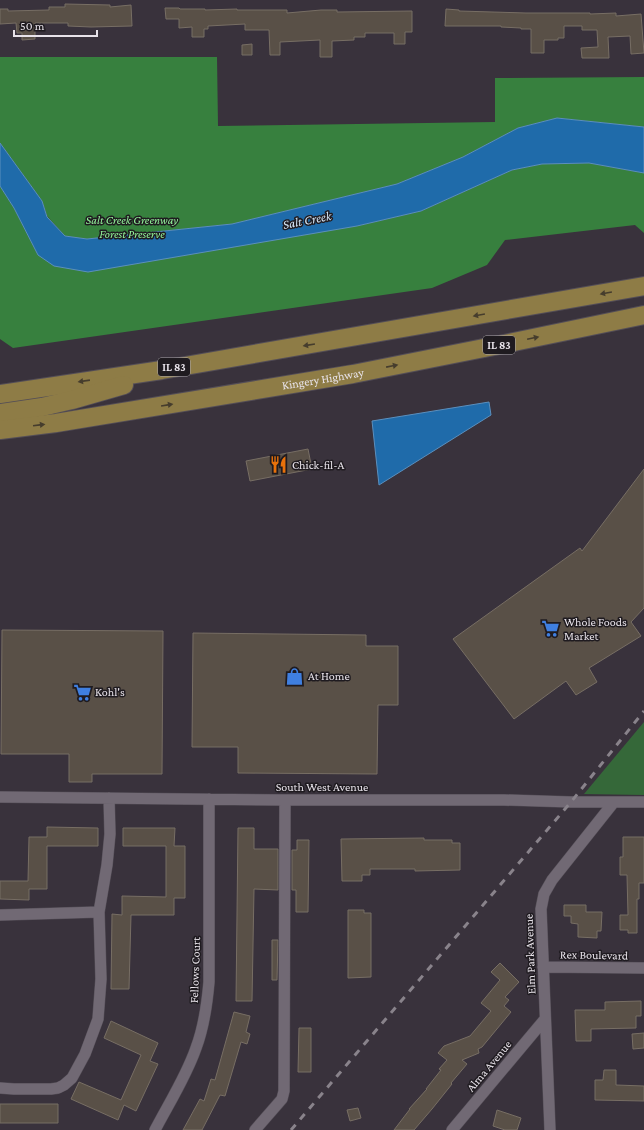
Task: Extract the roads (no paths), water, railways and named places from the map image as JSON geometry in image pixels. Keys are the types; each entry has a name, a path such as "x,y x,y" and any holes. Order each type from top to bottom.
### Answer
{"highway":[{"name":"IL 83","path":"0,394 162,370 644,286"},
{"name":"Kingery Highway","path":"0,430 85,418 353,374 644,316"},
{"path":"576,330 623,329 644,325"},
{"path":"0,413 42,407 72,400 123,385 162,370"}],"street":[{"name":"South West Avenue","path":"0,797 644,802"},
{"path":"0,1088 58,1088 72,1078 85,1054 98,1019 101,979 99,912 107,866 110,834 109,798"},
{"name":"Fellows Court","path":"155,1130 186,1072 196,1049 207,1007 209,982 209,799"},
{"path":"255,1130 282,1099 284,1091 285,800"},
{"name":"Elm Park Avenue","path":"550,1130 541,909 544,894 552,880 614,802"},
{"path":"0,915 99,912"},
{"name":"Rex Boulevard","path":"543,967 644,968"},
{"name":"Alma Avenue","path":"452,1130 545,1019"}],"water":[{"name":"Salt Creek","path":"557,118 644,127 644,173 589,163 542,164 512,170 421,211 357,226 88,272 54,266 38,255 14,208 0,186 0,143 42,201 47,217 65,236 87,239 232,224 397,184 463,157 518,128"},
{"path":"489,402 491,415 379,485 372,421"}],"railway":[{"path":"291,1130 571,802 644,711"}],"place":[{"name":"Chick-fil-A","path":"279,465"},
{"name":"Whole Foods Market","path":"551,629"},
{"name":"At Home","path":"295,676"},
{"name":"Kohl's","path":"82,692"}],"park label":[{"name":"Salt Creek Greenway Forest Preserve","path":"132,227"}]}
